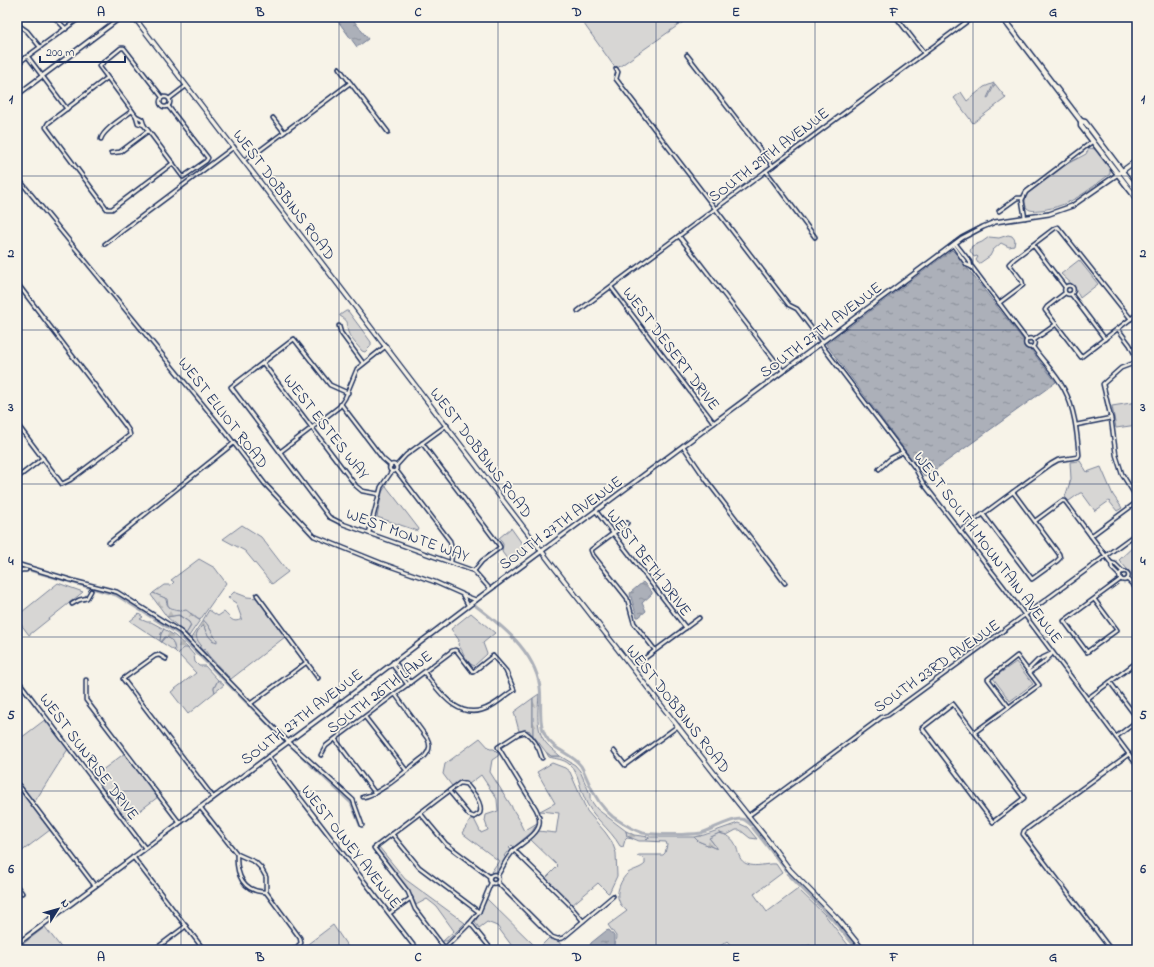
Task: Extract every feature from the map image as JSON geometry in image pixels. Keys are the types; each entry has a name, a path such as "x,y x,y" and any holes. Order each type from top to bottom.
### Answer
{"main road":[{"name":"WEST DOBBINS ROAD","path":"134,17 542,550 748,816 798,879 838,919 863,950"},
{"path":"1002,17 1081,121 1085,122 1137,199"},
{"path":"1081,121 1081,126 1137,191"},
{"name":"SOUTH 27TH AVENUE","path":"1120,172 1137,160"}],"street":[{"path":"54,17 66,29"},
{"path":"17,64 81,17"},
{"path":"17,95 121,17"},
{"path":"679,22 685,17"},
{"path":"896,17 924,53"},
{"name":"SOUTH 29TH AVENUE","path":"578,311 973,17"},
{"path":"1006,23 1014,17"},
{"path":"17,24 27,31 40,47"},
{"path":"162,97 160,100 161,104 168,106 208,158 184,177 148,131 142,119 136,116 99,66 121,48 124,48 162,97 167,97 169,99"},
{"path":"687,55 773,166"},
{"path":"28,57 67,109"},
{"path":"339,68 388,132"},
{"name":"WEST SOUTH MOUNTAIN AVENUE","path":"616,69 618,72 616,79 789,305 797,309 915,468 923,482 1137,765"},
{"path":"107,78 46,126 109,210 173,163"},
{"path":"244,160 255,154 350,82"},
{"path":"168,106 170,102 169,99 186,85"},
{"path":"101,140 105,132 132,111"},
{"path":"136,116 138,123 144,125"},
{"path":"273,118 284,132"},
{"path":"111,154 120,152 148,131"},
{"path":"1025,218 1022,198 1024,194 1093,141"},
{"path":"105,244 234,147"},
{"path":"766,171 814,237"},
{"name":"SOUTH 27TH AVENUE","path":"17,944 472,602 954,244 971,233 990,224 1049,214 1072,206 1120,172"},
{"name":"WEST ELLIOT ROAD","path":"17,177 235,442 269,488 314,536 435,582 462,594 472,602"},
{"path":"999,211 1017,198 1022,198"},
{"path":"999,303 1023,285 1022,281 1009,264 1058,227 1131,319"},
{"path":"680,236 783,371"},
{"path":"954,244 967,265 972,267 1027,340 1027,347 1033,347"},
{"path":"1033,245 1066,287"},
{"path":"17,283 125,425 130,435 70,480 62,484 17,424"},
{"name":"WEST DESERT DRIVE","path":"611,287 714,423"},
{"path":"1066,287 1064,290 1065,293 1045,310 1081,357 1137,314"},
{"path":"1066,287 1072,287 1073,291 1071,294"},
{"path":"1065,293 1069,295 1071,294 1105,339"},
{"path":"1027,340 1034,340 1055,325"},
{"path":"339,326 341,333 363,363"},
{"path":"1118,329 1130,345 1137,359"},
{"path":"263,363 294,339 329,384 348,393"},
{"path":"1033,347 1035,345 1034,340"},
{"path":"280,452 341,404 348,393 354,374 363,363 386,346"},
{"path":"960,531 1054,462 1078,457 1079,455 1076,425 1070,402 1064,388 1033,347"},
{"path":"1137,362 1121,368 1103,384 1111,418 1116,455 1122,474 1137,498"},
{"name":"WEST MONTE WAY","path":"263,363 231,387 329,517 336,521 474,571 490,589"},
{"name":"WEST ESTES WAY","path":"263,363 356,486 362,491 379,494"},
{"path":"341,404 383,458 391,466 390,470 392,471"},
{"path":"1076,425 1111,418"},
{"path":"447,426 406,455 396,466 396,470 450,540 452,551 451,562"},
{"path":"109,543 235,442"},
{"path":"422,444 500,547 482,561 474,571"},
{"path":"683,446 707,481 785,583"},
{"path":"879,469 891,458 903,452"},
{"path":"17,478 43,458"},
{"path":"391,466 396,466"},
{"path":"369,533 379,494 384,482 392,471 394,472 396,470"},
{"path":"984,514 1032,579 1060,558 1059,554 1013,492"},
{"path":"1034,521 1062,501 1065,501 1111,563 1114,570 1124,581 1127,579 1137,589"},
{"path":"1091,536 1137,502"},
{"name":"WEST BETH DRIVE","path":"596,511 686,628"},
{"path":"627,523 591,550 593,555 627,598 634,624 655,650"},
{"name":"SOUTH 23RD AVENUE","path":"748,816 882,717 888,715 1137,534"},
{"path":"1111,563 1128,574 1129,576 1127,579"},
{"path":"17,564 117,592 181,632 250,704 353,800 362,825"},
{"path":"1114,570 1118,567"},
{"path":"17,572 26,570"},
{"path":"1094,598 1118,630 1087,652 1064,621 1120,577 1123,572"},
{"path":"72,604 87,598 91,591"},
{"path":"462,594 472,602"},
{"path":"257,595 318,678"},
{"path":"633,667 699,618"},
{"name":"SOUTH 26TH LANE","path":"321,754 326,746 335,739 424,672 455,650 473,672 493,656 506,671 514,690 490,707 468,711 449,703 424,672"},
{"path":"1029,671 1038,660 1053,653"},
{"path":"1029,671 1042,664 1053,653"},
{"path":"166,659 155,656 123,680 213,797"},
{"path":"975,732 1039,685 1017,656 988,678 1009,707"},
{"path":"250,704 307,662"},
{"path":"393,662 397,665 410,683"},
{"path":"393,662 394,667 408,685"},
{"path":"1088,699 1137,662"},
{"name":"WEST SUNRISE DRIVE","path":"17,679 145,848"},
{"path":"86,680 86,700 179,822"},
{"path":"1110,682 1137,718"},
{"path":"363,797 375,793 425,756 430,747 427,738 395,694"},
{"path":"953,704 975,732 1024,798 993,822 922,728 953,704"},
{"path":"365,717 406,770"},
{"path":"1116,737 1137,721"},
{"path":"614,751 624,765 678,726"},
{"path":"542,758 541,752 531,736 525,732 518,734 498,747 536,809 539,815 539,823 534,834 514,850 497,876 497,882 552,937 558,939 563,938 613,896"},
{"path":"335,739 375,793"},
{"path":"1111,950 1023,836 1024,831 1129,754"},
{"name":"WEST OLNEY AVENUE","path":"268,756 417,950"},
{"path":"17,783 95,886"},
{"path":"445,949 415,909 408,892 374,848 448,791 458,784 463,783 467,786 480,805 481,811 474,817 469,815 448,791"},
{"path":"200,807 238,854 255,862 261,868 266,877 266,892 300,938 300,942 297,947 292,950"},
{"path":"420,813 446,844 490,876 497,876"},
{"path":"392,834 419,867 479,912"},
{"path":"514,850 568,903 583,921"},
{"path":"238,854 236,866 239,877 253,890 266,892"},
{"path":"133,857 204,950"},
{"path":"438,950 445,949 479,912 491,883 489,879 490,876"},
{"path":"491,883 495,884 497,882"},
{"path":"17,886 22,893"},
{"path":"390,913 411,898"},
{"path":"470,923 492,950"},
{"path":"154,950 186,926"}],"green space":[{"path":"579,17 674,17 680,24 616,69"},
{"path":"994,83 987,98 989,97 995,84 1006,98 973,123 954,98 961,92 967,101 984,87"},
{"path":"1089,148 1095,149 1110,168 1110,174 1086,192 1061,205 1041,210 1032,210 1027,208 1025,201 1027,194 1067,164 1086,154"},
{"path":"1008,235 1012,236 1015,240 1014,246 1009,247 1001,243 993,250 990,256 980,263 976,260 978,257 974,257 970,251 972,246 989,237 999,238"},
{"path":"1079,260 1098,284 1080,298 1074,286 1061,274"},
{"path":"348,311 371,342 371,346 365,352 362,351 350,337 347,329 347,322 340,316"},
{"path":"1137,402 1137,425 1116,428 1112,406"},
{"path":"1080,461 1087,472 1101,467 1113,495 1122,508 1117,511 1109,501 1095,511 1082,493 1069,501 1065,497 1071,479 1070,462"},
{"path":"386,486 419,529 418,531 377,517 382,492"},
{"path":"242,525 261,537 288,572 272,584 245,551 223,539"},
{"path":"511,528 528,552 511,564 502,552 503,544 499,538"},
{"path":"1137,543 1137,580 1119,560"},
{"path":"199,559 215,568 226,583 200,620 187,612 171,608 168,606 167,599 153,593 164,585 171,585 174,582 171,580"},
{"path":"58,583 83,592 29,635 17,619 17,616"},
{"path":"234,592 247,597 258,598 285,637 231,679 200,646 196,637 199,629 204,626 206,632 213,641 217,640 203,620 209,610 218,616 224,612 234,621 242,619 236,603 228,598"},
{"path":"153,593 165,598 168,606 173,610 186,610 200,620 189,636 186,634 191,626 189,622 179,615 167,617 151,595"},
{"path":"471,613 495,633 483,643 487,654 474,666 467,659 458,645 459,640 451,629"},
{"path":"139,614 143,617 140,619 151,622 164,629 161,634 160,641 130,621"},
{"path":"178,615 191,625 186,634 167,617"},
{"path":"203,620 217,640 217,642 210,638 204,626 202,626 196,634 198,642 207,652 209,657 191,638"},
{"path":"164,629 175,636 188,648 183,648 178,654 175,651 174,644 170,639 165,637 161,642 161,634"},
{"path":"165,637 170,638 174,643 175,651 161,642"},
{"path":"183,647 188,648 194,655 195,662 199,666 205,666 218,680 214,688 215,692 188,714 171,692 196,673 178,654"},
{"path":"1016,662 1033,684 1010,701 993,678"},
{"path":"218,680 224,685 215,692 214,688"},
{"path":"539,694 538,720 542,738 549,747 560,756 551,756 533,735 533,698"},
{"path":"533,698 533,735 527,730 526,732 519,731 514,712"},
{"path":"46,719 68,749 34,803 17,780 17,741"},
{"path":"480,738 490,749 494,749 499,754 492,760 490,772 521,822 520,823 524,831 537,823 532,832 514,847 512,845 509,848 512,850 509,853 507,852 504,856 506,858 499,869 494,873 491,872 499,861 462,833 471,819 474,819 481,833 488,830 485,821 486,815 498,811 497,799 481,775 469,784 461,781 452,786 443,774 445,764"},
{"path":"546,752 551,756 560,756 575,765 580,771 590,794 590,799 597,809 626,831 627,836 633,839 627,838 623,847 620,846 591,811 582,793 575,771 569,764 559,759 549,757"},
{"path":"125,753 158,797 126,821 93,777"},
{"path":"552,763 565,768 570,772 587,811 612,842 616,853 617,876 609,893 598,883 572,905 546,878 558,866 530,839 538,831 556,833 559,813 540,811 555,803 537,772"},
{"path":"17,786 50,830 17,855"},
{"path":"738,823 747,827 757,839 750,838 740,830 736,830 727,835 719,833 709,838 717,848 715,848 698,841 694,837 704,835"},
{"path":"626,831 634,835 649,837 645,841 639,841 627,836"},
{"path":"719,833 732,839 740,857 747,864 754,866 776,864 782,873 754,894 767,912 798,889 825,915 852,950 813,950 810,945 802,947 799,950 735,950 727,941 715,950 616,950 616,936 608,925 627,911 620,904 618,898 618,890 621,882 628,873 645,864 645,860 643,858 637,856 663,855 665,853 667,845 666,842 645,841 649,837 694,837 698,841 717,848 709,838"},
{"path":"379,847 405,879 465,923 447,941 443,941 454,931 436,906 427,899 416,905 409,891 378,850"},
{"path":"487,899 538,949 549,938 558,941 565,950 515,950 497,926 487,922 479,928 475,922"},
{"path":"333,925 350,950 300,950"},
{"path":"45,927 63,950 27,950 23,944"}],"water":[{"path":"335,17 351,17 368,39 357,47"},
{"path":"952,250 1056,382 925,477 826,344"},
{"path":"643,582 652,594 642,603 646,611 637,617 630,594"},
{"path":"609,930 614,936 614,950 588,950 591,943"}],"waterway":[{"path":"17,566 22,568"},
{"path":"29,570 116,595 177,633 285,741"},
{"path":"468,600 491,617 513,637 522,648 530,660 540,687 541,718 545,735 553,745 573,758 581,766 596,797 602,806 613,817 639,832 655,834 701,833 736,819 745,820 751,825"},
{"path":"292,747 351,803 360,825"},
{"path":"753,828 786,870"},
{"path":"788,874 832,919 858,950"}]}
